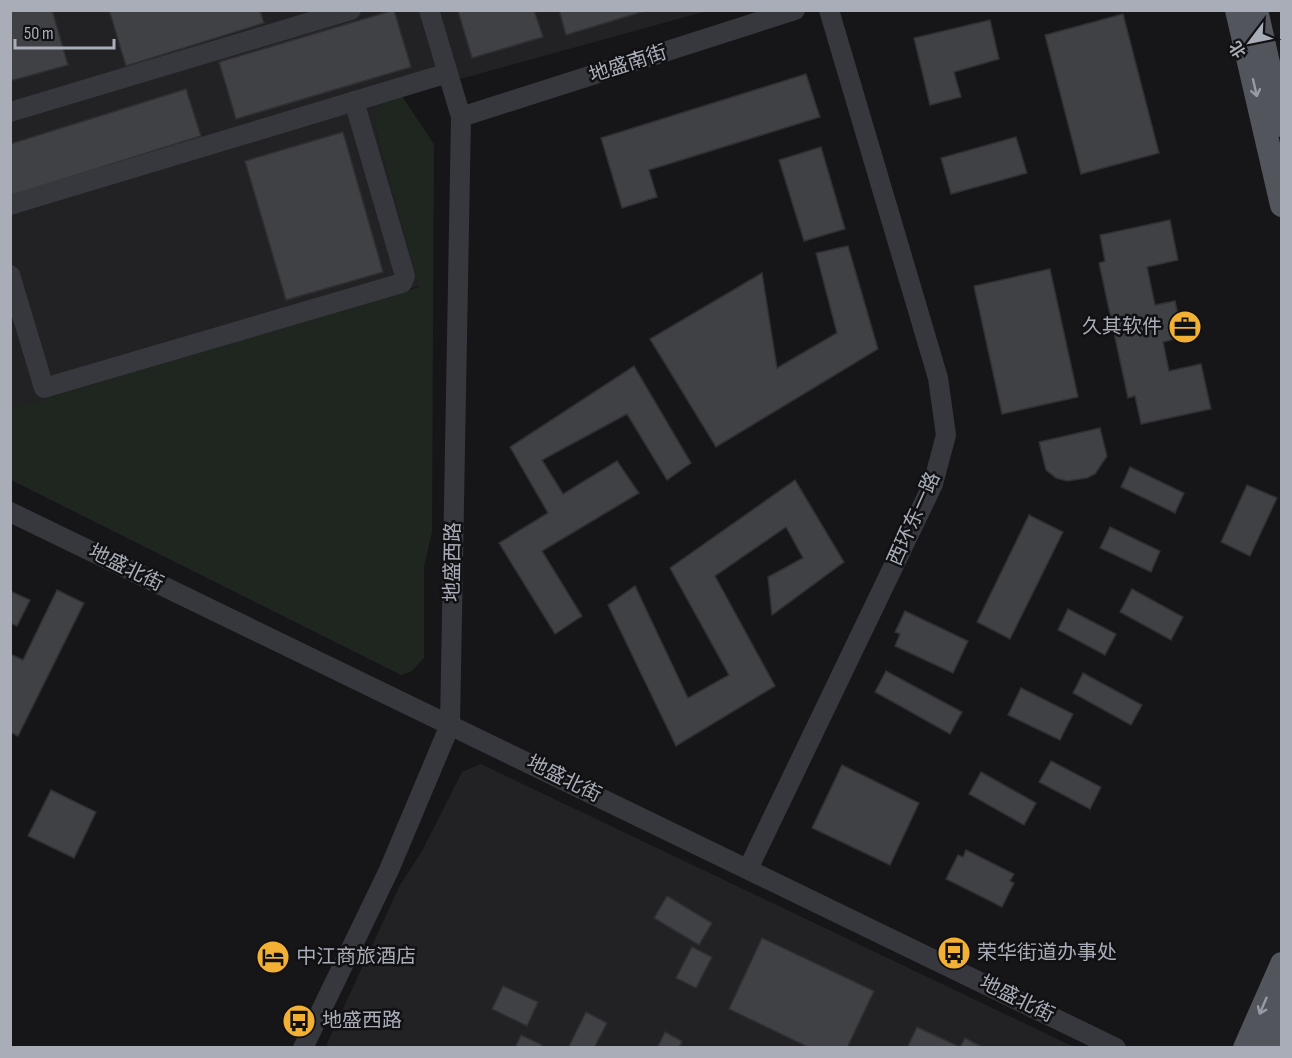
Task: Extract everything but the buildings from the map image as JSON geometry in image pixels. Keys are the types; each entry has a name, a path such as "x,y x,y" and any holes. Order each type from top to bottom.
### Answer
{"main road":[{"path":"1237,10 1281,205"},
{"path":"1256,10 1281,125"},
{"path":"1245,1047 1281,964"},
{"path":"1266,1047 1281,1010"}],"street":[{"path":"10,112 295,19 351,10"},
{"name":"地盛西路","path":"303,1047 389,870 450,725 461,117 429,10"},
{"name":"地盛南街","path":"461,117 795,10"},
{"name":"西环东一路","path":"748,869 933,484 946,435 938,378 829,10"},
{"path":"10,205 448,73"},
{"path":"10,275 45,388 402,283 405,276 354,101"},
{"name":"地盛北街","path":"10,512 1116,1047"}],"shaded area":[{"path":"11,11 707,11 387,99 375,127 419,286 11,409"},
{"path":"401,95 434,144 432,532 424,567 424,658 412,671 401,675 11,480 10,409 419,287 375,127 381,105"},
{"path":"481,764 1074,1047 325,1048 400,885 422,851 462,772"}],"place":[{"name":"久其软件","path":"1185,327"},
{"name":"荣华街道办事处","path":"954,953"},
{"name":"中江商旅酒店","path":"273,957"},
{"name":"地盛西路","path":"299,1021"}]}
